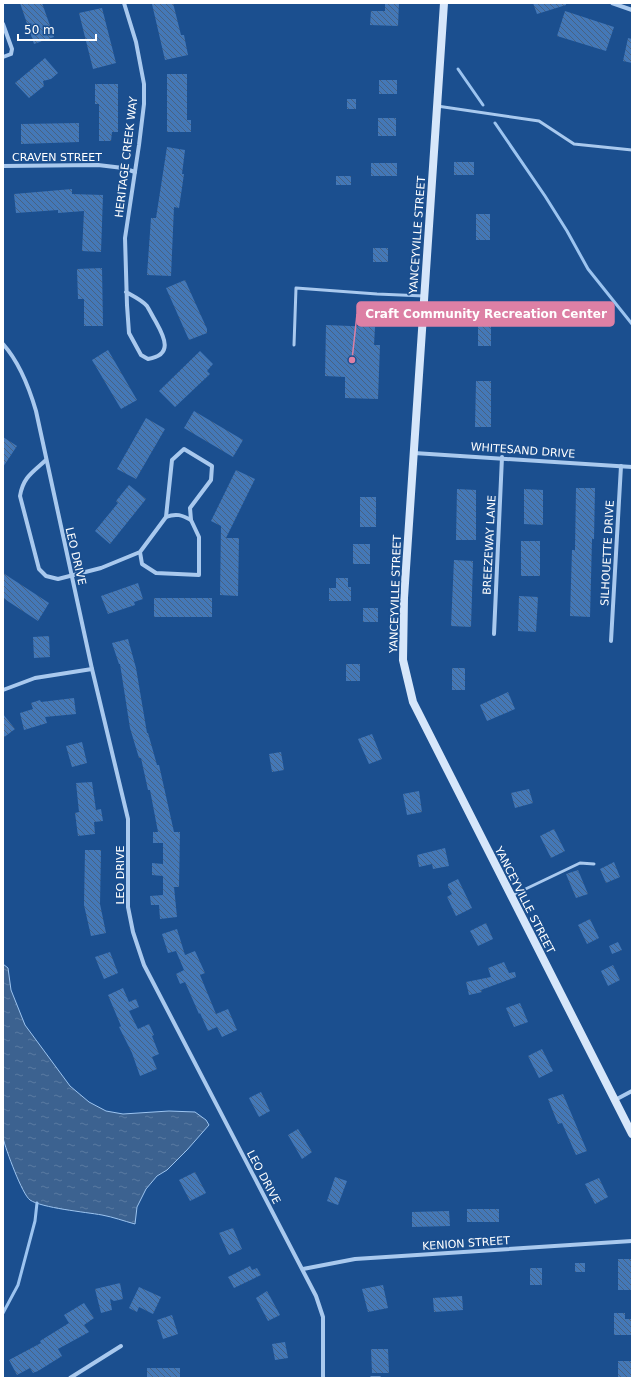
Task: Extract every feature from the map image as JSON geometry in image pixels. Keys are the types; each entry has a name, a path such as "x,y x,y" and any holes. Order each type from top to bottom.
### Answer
{"main road":[{"name":"YANCEYVILLE STREET","path":"444,3 404,598 403,660 413,702 632,1134"}],"street":[{"name":"HERITAGE CREEK WAY","path":"124,3 136,42 144,84 144,104 125,238 126,292 129,333 142,355 148,359 154,358 164,351 166,344 164,336 146,305 126,292"},
{"path":"612,3 632,10"},
{"path":"3,24 12,49 11,54 3,57"},
{"name":"CRAVEN STREET","path":"3,166 98,165 123,168 135,172"},
{"name":"LEO DRIVE","path":"3,344 18,366 27,383 36,411 71,576 128,819 128,907 132,932 144,965 316,1296 323,1317 323,1378"},
{"path":"46,460 27,477 22,485 20,496 39,569 46,576 58,579 101,568 140,552 166,516 172,460 184,449 212,466 211,480 190,508 191,520 199,537 199,574 156,573 142,564 140,552"},
{"name":"WHITESAND DRIVE","path":"414,452 632,467"},
{"name":"BREEZEWAY LANE","path":"494,634 502,458"},
{"name":"SILHOUETTE DRIVE","path":"611,641 621,466"},
{"path":"166,516 173,514 182,515 191,520"},
{"path":"3,690 35,678 92,669"},
{"path":"615,1100 632,1091"},
{"name":"KENION STREET","path":"303,1270 355,1259 632,1241"},
{"path":"70,1378 121,1346"}],"lane":[{"path":"437,106 539,121 574,144 632,150"},
{"path":"294,345 296,288 424,296"},
{"path":"511,896 580,863 594,864"},
{"path":"371,1378 380,1378"}],"water":[{"path":"3,964 8,968 11,990 25,1025 70,1086 89,1102 106,1111 123,1114 169,1111 195,1112 206,1120 209,1125 187,1150 167,1170 157,1176 146,1189 137,1207 135,1224 106,1216 36,1203 30,1200 23,1189 3,1138"}],"building":[{"path":"20,3 42,3 54,37 34,44"},
{"path":"173,3 181,35 184,35 188,55 165,60 152,4"},
{"path":"385,3 399,3 398,26 370,25 371,11 385,11"},
{"path":"533,3 566,3 566,5 537,14"},
{"path":"102,8 116,63 93,69 79,13"},
{"path":"565,11 614,27 606,51 557,36"},
{"path":"628,38 632,39 632,63 623,61"},
{"path":"45,58 58,73 51,79 43,81 44,86 29,98 15,83"},
{"path":"167,74 187,74 187,120 191,120 191,132 167,132"},
{"path":"379,80 397,80 397,94 379,94"},
{"path":"95,84 118,84 118,132 112,132 111,141 99,141 99,104 95,104"},
{"path":"347,99 356,99 356,109 347,109"},
{"path":"378,118 396,118 396,136 378,136"},
{"path":"79,123 79,142 21,144 21,124"},
{"path":"167,147 185,150 182,174 184,174 179,208 174,207 171,276 147,275 151,218 156,218"},
{"path":"454,162 474,162 474,175 454,175"},
{"path":"371,163 397,163 397,176 371,176"},
{"path":"336,176 351,176 351,185 336,185"},
{"path":"72,189 72,194 103,195 101,252 82,251 84,211 58,213 58,210 16,213 14,194"},
{"path":"476,214 490,214 490,240 476,240"},
{"path":"373,248 388,248 388,262 373,262"},
{"path":"102,268 103,326 84,326 84,299 78,299 77,269"},
{"path":"185,280 207,329 207,333 189,340 166,288"},
{"path":"326,325 375,327 374,345 380,345 378,399 345,398 345,377 325,376"},
{"path":"478,326 491,326 491,346 478,346"},
{"path":"108,350 137,400 121,409 92,360"},
{"path":"200,351 213,364 207,371 210,374 175,407 159,391"},
{"path":"476,381 491,381 491,427 475,427"},
{"path":"194,411 243,440 233,457 184,428"},
{"path":"146,418 165,429 136,479 117,469"},
{"path":"3,437 17,446 3,467"},
{"path":"236,470 255,479 226,538 239,538 238,596 220,595 221,526 211,521"},
{"path":"129,485 146,499 110,544 95,531 118,503 116,501"},
{"path":"576,488 595,488 590,617 570,616 572,550 575,550"},
{"path":"457,489 476,490 476,540 456,540"},
{"path":"524,489 543,490 543,525 524,524"},
{"path":"360,497 376,497 376,527 360,527"},
{"path":"521,541 540,541 540,576 521,576"},
{"path":"353,544 370,544 370,564 353,564"},
{"path":"454,560 473,561 471,627 451,626"},
{"path":"3,573 49,603 38,621 3,598"},
{"path":"336,578 348,578 348,587 351,587 351,601 329,601 329,588 336,588"},
{"path":"138,583 143,599 134,602 135,605 108,614 101,596"},
{"path":"519,596 538,597 536,632 518,631"},
{"path":"154,598 212,598 212,617 154,617"},
{"path":"363,608 378,608 378,622 363,622"},
{"path":"49,636 50,657 34,658 33,637"},
{"path":"128,639 136,668 147,733 157,765 159,765 174,832 180,832 179,887 174,887 177,917 160,919 159,905 151,905 150,896 163,895 163,876 152,875 152,863 163,864 163,843 153,843 153,832 158,832 150,790 148,790 141,758 139,758 130,728 120,664 112,643"},
{"path":"346,664 360,664 360,681 346,681"},
{"path":"452,668 465,668 465,690 452,690"},
{"path":"508,692 515,709 487,721 480,705"},
{"path":"74,698 76,714 45,717 47,723 24,730 20,713 33,709 31,703 40,700 41,702"},
{"path":"3,714 15,729 3,738"},
{"path":"372,734 382,759 369,764 358,739"},
{"path":"82,742 87,763 72,767 66,746"},
{"path":"281,752 284,770 272,772 269,754"},
{"path":"92,782 96,810 101,809 103,821 94,822 95,834 78,836 75,813 79,812 76,783"},
{"path":"529,789 533,803 515,808 511,793"},
{"path":"419,791 422,812 407,815 403,794"},
{"path":"554,829 565,851 551,858 540,836"},
{"path":"445,848 449,866 433,869 432,864 419,867 417,855"},
{"path":"85,850 101,850 100,904 106,933 91,936 84,905"},
{"path":"614,862 620,877 606,883 600,869"},
{"path":"578,870 588,894 576,898 566,874"},
{"path":"458,879 472,908 456,916 447,897 452,894 448,884"},
{"path":"590,919 599,938 587,944 578,925"},
{"path":"486,923 493,939 478,946 470,931"},
{"path":"177,929 185,955 195,951 205,973 200,975 216,1014 228,1009 237,1030 222,1037 217,1027 208,1031 185,982 180,984 176,974 184,970 176,951 168,953 162,934"},
{"path":"618,942 622,950 612,954 609,946"},
{"path":"110,952 118,973 104,979 95,957"},
{"path":"504,962 509,973 515,972 516,977 481,990 482,992 469,995 466,982 491,977 488,968"},
{"path":"613,965 620,980 608,986 601,971"},
{"path":"123,988 129,1002 136,999 139,1007 129,1011 138,1029 149,1024 154,1035 152,1036 159,1054 152,1057 157,1069 140,1076 132,1053 119,1027 121,1026 108,995"},
{"path":"520,1003 528,1022 514,1027 506,1008"},
{"path":"542,1049 553,1071 539,1078 528,1056"},
{"path":"261,1092 270,1111 259,1117 249,1098"},
{"path":"563,1094 587,1151 576,1155 562,1123 558,1124 548,1099"},
{"path":"298,1129 312,1152 302,1159 288,1135"},
{"path":"195,1172 206,1193 190,1201 179,1180"},
{"path":"335,1177 347,1181 338,1205 327,1201"},
{"path":"599,1178 608,1197 595,1204 585,1184"},
{"path":"467,1209 499,1209 499,1222 467,1222"},
{"path":"449,1211 450,1226 412,1227 412,1212"},
{"path":"233,1228 242,1249 229,1255 219,1233"},
{"path":"618,1259 631,1259 631,1290 618,1290"},
{"path":"575,1263 585,1263 585,1272 575,1272"},
{"path":"250,1266 252,1270 257,1268 261,1275 234,1288 228,1277"},
{"path":"530,1268 542,1268 542,1285 530,1285"},
{"path":"120,1283 123,1299 114,1301 110,1299 112,1310 101,1313 95,1289"},
{"path":"383,1285 388,1308 368,1312 362,1289"},
{"path":"139,1287 161,1297 153,1314 139,1307 137,1312 129,1308"},
{"path":"267,1291 280,1315 268,1321 256,1298"},
{"path":"462,1296 463,1310 434,1312 433,1298"},
{"path":"84,1303 94,1318 84,1325 89,1332 58,1349 62,1356 38,1371 33,1373 30,1368 17,1375 9,1360 41,1343 40,1341 69,1323 64,1315"},
{"path":"614,1313 625,1313 625,1319 632,1319 632,1335 614,1335"},
{"path":"172,1315 178,1334 163,1339 157,1320"},
{"path":"285,1342 288,1358 275,1360 272,1344"},
{"path":"371,1349 388,1349 389,1373 372,1373"},
{"path":"618,1361 632,1361 632,1378 618,1378"},
{"path":"147,1368 180,1368 180,1378 147,1378"}],"waterway":[{"path":"458,69 483,105"},
{"path":"495,123 545,196 588,269 632,324"},
{"path":"3,1313 18,1285 35,1221 37,1203"}],"place":[{"name":"Craft Community Recreation Center","path":"352,360"}]}
